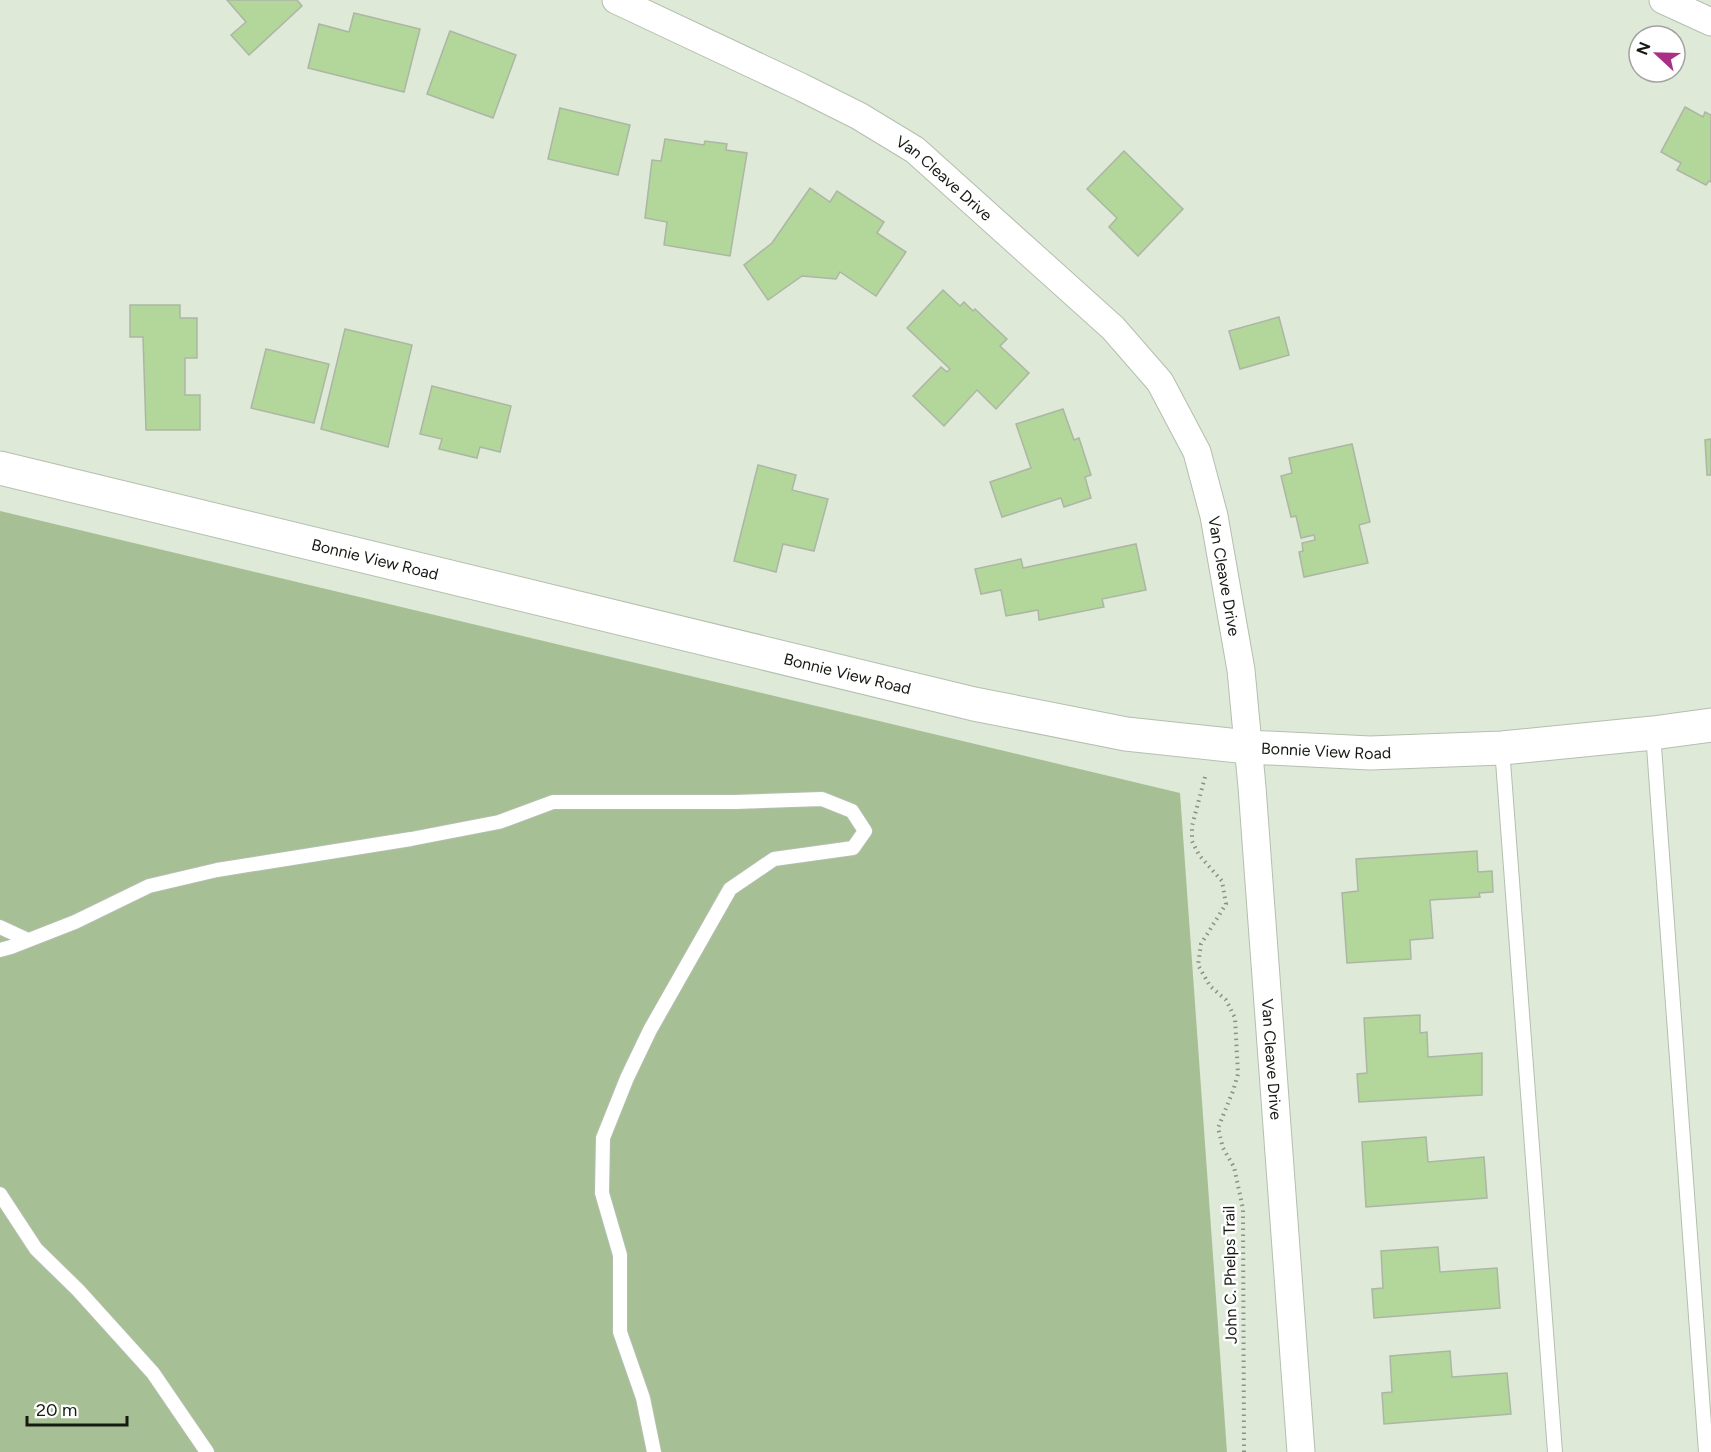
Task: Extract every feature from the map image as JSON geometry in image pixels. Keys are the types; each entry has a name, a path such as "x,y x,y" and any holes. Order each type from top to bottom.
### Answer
{"street":[{"name":"Van Cleave Drive","path":"616,0 860,116 915,150 1113,328 1161,382 1197,452 1214,516 1241,670 1301,1452"},
{"path":"1663,0 1711,22"},
{"name":"Bonnie View Road","path":"0,468 974,704 1126,734 1248,747 1371,753 1502,748 1711,725"}],"lane":[{"path":"1653,733 1706,1452"},
{"path":"1502,748 1555,1452"},
{"path":"0,950 75,922 149,886 217,870 400,841 499,822 553,802 822,800 852,812 865,831 853,848 774,859 730,889 650,1030 627,1078 603,1138 602,1193 620,1255 620,1332 643,1398 654,1452"},
{"path":"0,927 28,940"},
{"path":"0,1194 36,1249 78,1290 153,1373 207,1452"}],"path":[{"name":"John C. Phelps Trail","path":"1205,777 1192,826 1192,841 1200,855 1222,881 1226,904 1201,944 1198,964 1210,986 1226,1000 1235,1018 1238,1074 1218,1128 1223,1148 1234,1167 1243,1209 1244,1452"}],"green space":[{"path":"0,511 1180,793 1227,1452 0,1452"}],"building":[{"path":"227,0 297,0 302,6 249,55 231,35 246,22"},
{"path":"354,13 420,29 404,92 308,68 319,24 349,32"},
{"path":"450,31 516,55 493,118 427,94"},
{"path":"1685,107 1703,117 1705,112 1711,115 1711,182 1709,181 1706,185 1677,170 1681,163 1661,152"},
{"path":"560,108 630,125 618,175 548,159"},
{"path":"665,139 704,145 705,141 727,144 726,150 747,153 730,256 664,245 667,222 645,218 652,160 661,161"},
{"path":"1124,151 1183,209 1138,256 1109,227 1117,218 1087,189"},
{"path":"810,188 830,202 837,191 884,222 877,233 906,252 876,296 840,272 836,279 802,276 768,300 744,265 772,243"},
{"path":"943,290 960,306 964,302 973,311 975,309 1007,339 1000,346 1029,373 996,409 977,390 944,426 913,396 941,367 947,372 950,369 907,328"},
{"path":"130,305 180,305 180,318 197,318 197,358 185,358 185,395 200,395 200,430 146,430 143,337 130,337"},
{"path":"1279,317 1289,355 1240,369 1229,331"},
{"path":"345,329 412,345 388,447 321,429"},
{"path":"266,349 329,364 314,423 251,408"},
{"path":"432,386 511,406 500,452 480,447 477,458 439,449 442,439 420,434"},
{"path":"1063,409 1074,440 1079,438 1091,475 1085,477 1091,498 1064,507 1061,498 1002,517 990,482 1031,468 1016,424"},
{"path":"1711,439 1711,475 1707,475 1705,440"},
{"path":"1352,444 1370,522 1359,525 1368,563 1304,577 1299,552 1303,551 1302,543 1315,540 1314,535 1301,538 1296,516 1291,517 1281,476 1292,473 1289,458"},
{"path":"758,465 796,475 792,490 828,499 814,551 783,544 776,572 734,561"},
{"path":"1136,544 1146,590 1102,599 1104,607 1039,620 1038,610 1006,616 1001,590 981,594 975,569 1021,559 1023,568"},
{"path":"1477,851 1478,872 1492,871 1493,892 1479,893 1480,897 1430,900 1433,938 1410,940 1411,959 1347,963 1342,893 1358,891 1356,859"},
{"path":"1420,1015 1420,1033 1427,1032 1428,1057 1482,1053 1482,1095 1359,1102 1357,1074 1367,1073 1364,1018"},
{"path":"1426,1137 1428,1162 1484,1157 1487,1198 1366,1207 1362,1142"},
{"path":"1438,1247 1440,1272 1497,1268 1500,1308 1374,1318 1372,1289 1383,1288 1381,1251"},
{"path":"1450,1351 1452,1377 1507,1373 1511,1414 1384,1424 1382,1393 1392,1392 1390,1356"}]}
